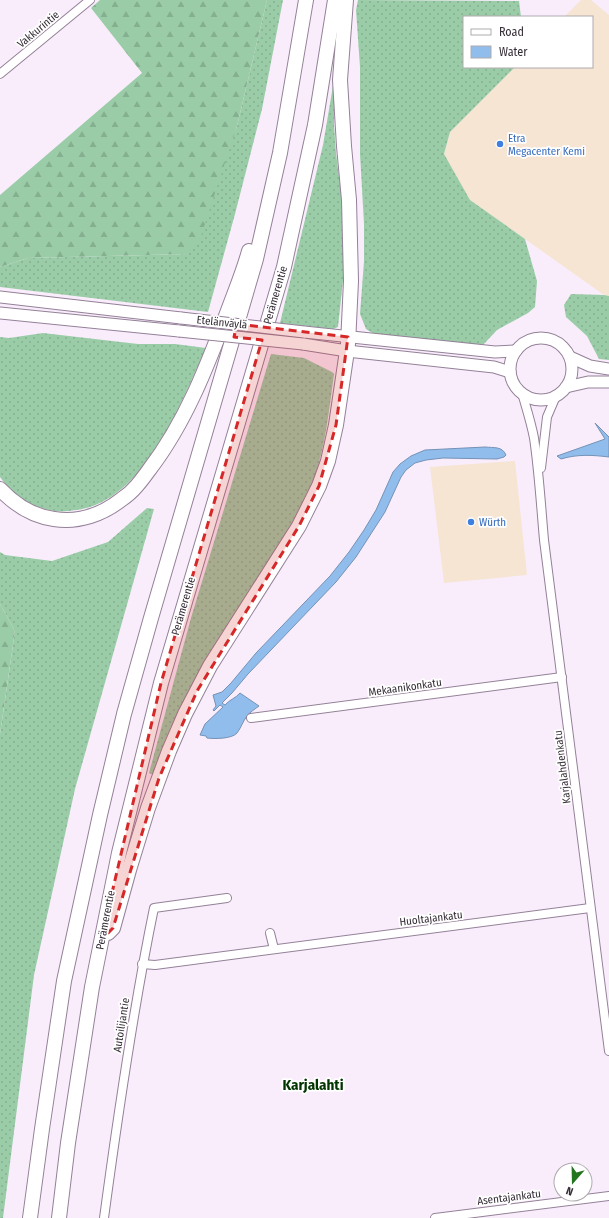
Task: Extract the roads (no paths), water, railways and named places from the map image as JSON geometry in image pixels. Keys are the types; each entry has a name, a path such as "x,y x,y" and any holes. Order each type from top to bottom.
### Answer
{"highway":[{"path":"30,1218 64,982 100,815 124,714 256,259 280,153 306,0"},
{"name":"Perämerentie","path":"59,1218 69,1136 92,987 119,852 160,683 284,267 315,125 335,0"},
{"path":"101,940 113,928 129,870 156,785 169,751 197,691 210,666 299,526 328,461 336,425 347,351 351,281 349,200 340,80 346,0"},
{"path":"0,489 8,498 32,514 45,518 77,520 95,515 109,508 123,499 135,488 161,454 173,435 212,355 248,257 265,188 280,153"}],"main road":[{"name":"Etelänväylä","path":"0,297 348,337 495,352 516,351"},
{"name":"Etelänväylä","path":"0,313 303,344 347,351 494,367 510,372"},
{"path":"570,357 572,365 570,380 566,387 556,396 544,399 532,398 522,393 514,384 510,372 511,361 516,351 523,344 532,339 545,338 558,343 570,357 590,366 609,369"},
{"path":"566,387 588,382 609,382"}],"street":[{"name":"Vakkurintie","path":"0,74 90,0"},
{"name":"Karjalahdenkatu","path":"522,393 534,437 544,540 609,1051"},
{"name":"Karjalahdenkatu","path":"539,481 547,417 556,396"},
{"name":"Mekaanikonkatu","path":"251,718 562,677"},
{"name":"Autoilijantie","path":"104,1218 118,1111 142,964 154,908 227,898"},
{"name":"Huoltajankatu","path":"142,964 155,965 590,908"},
{"path":"270,933 274,949"},
{"name":"Asentajankatu","path":"435,1218 609,1196"}],"water":[{"path":"595,423 609,437 609,457 585,455 561,459 557,456 605,439"},
{"path":"485,447 500,449 506,455 497,459 443,458 426,460 415,463 406,470 401,477 385,512 356,557 336,582 222,703 225,705 240,693 259,706 248,715 235,735 223,738 207,738 206,736 200,735 205,724 223,707 220,705 214,711 213,710 216,706 213,695 222,692 231,683 256,653 330,576 364,530 376,510 393,472 400,464 411,456 425,450"}],"place":[{"name":"Etra Megacenter Kemi","path":"500,144"},
{"name":"Würth","path":"471,522"}],"district":[{"name":"Karjalahti","path":"313,1085"}]}
